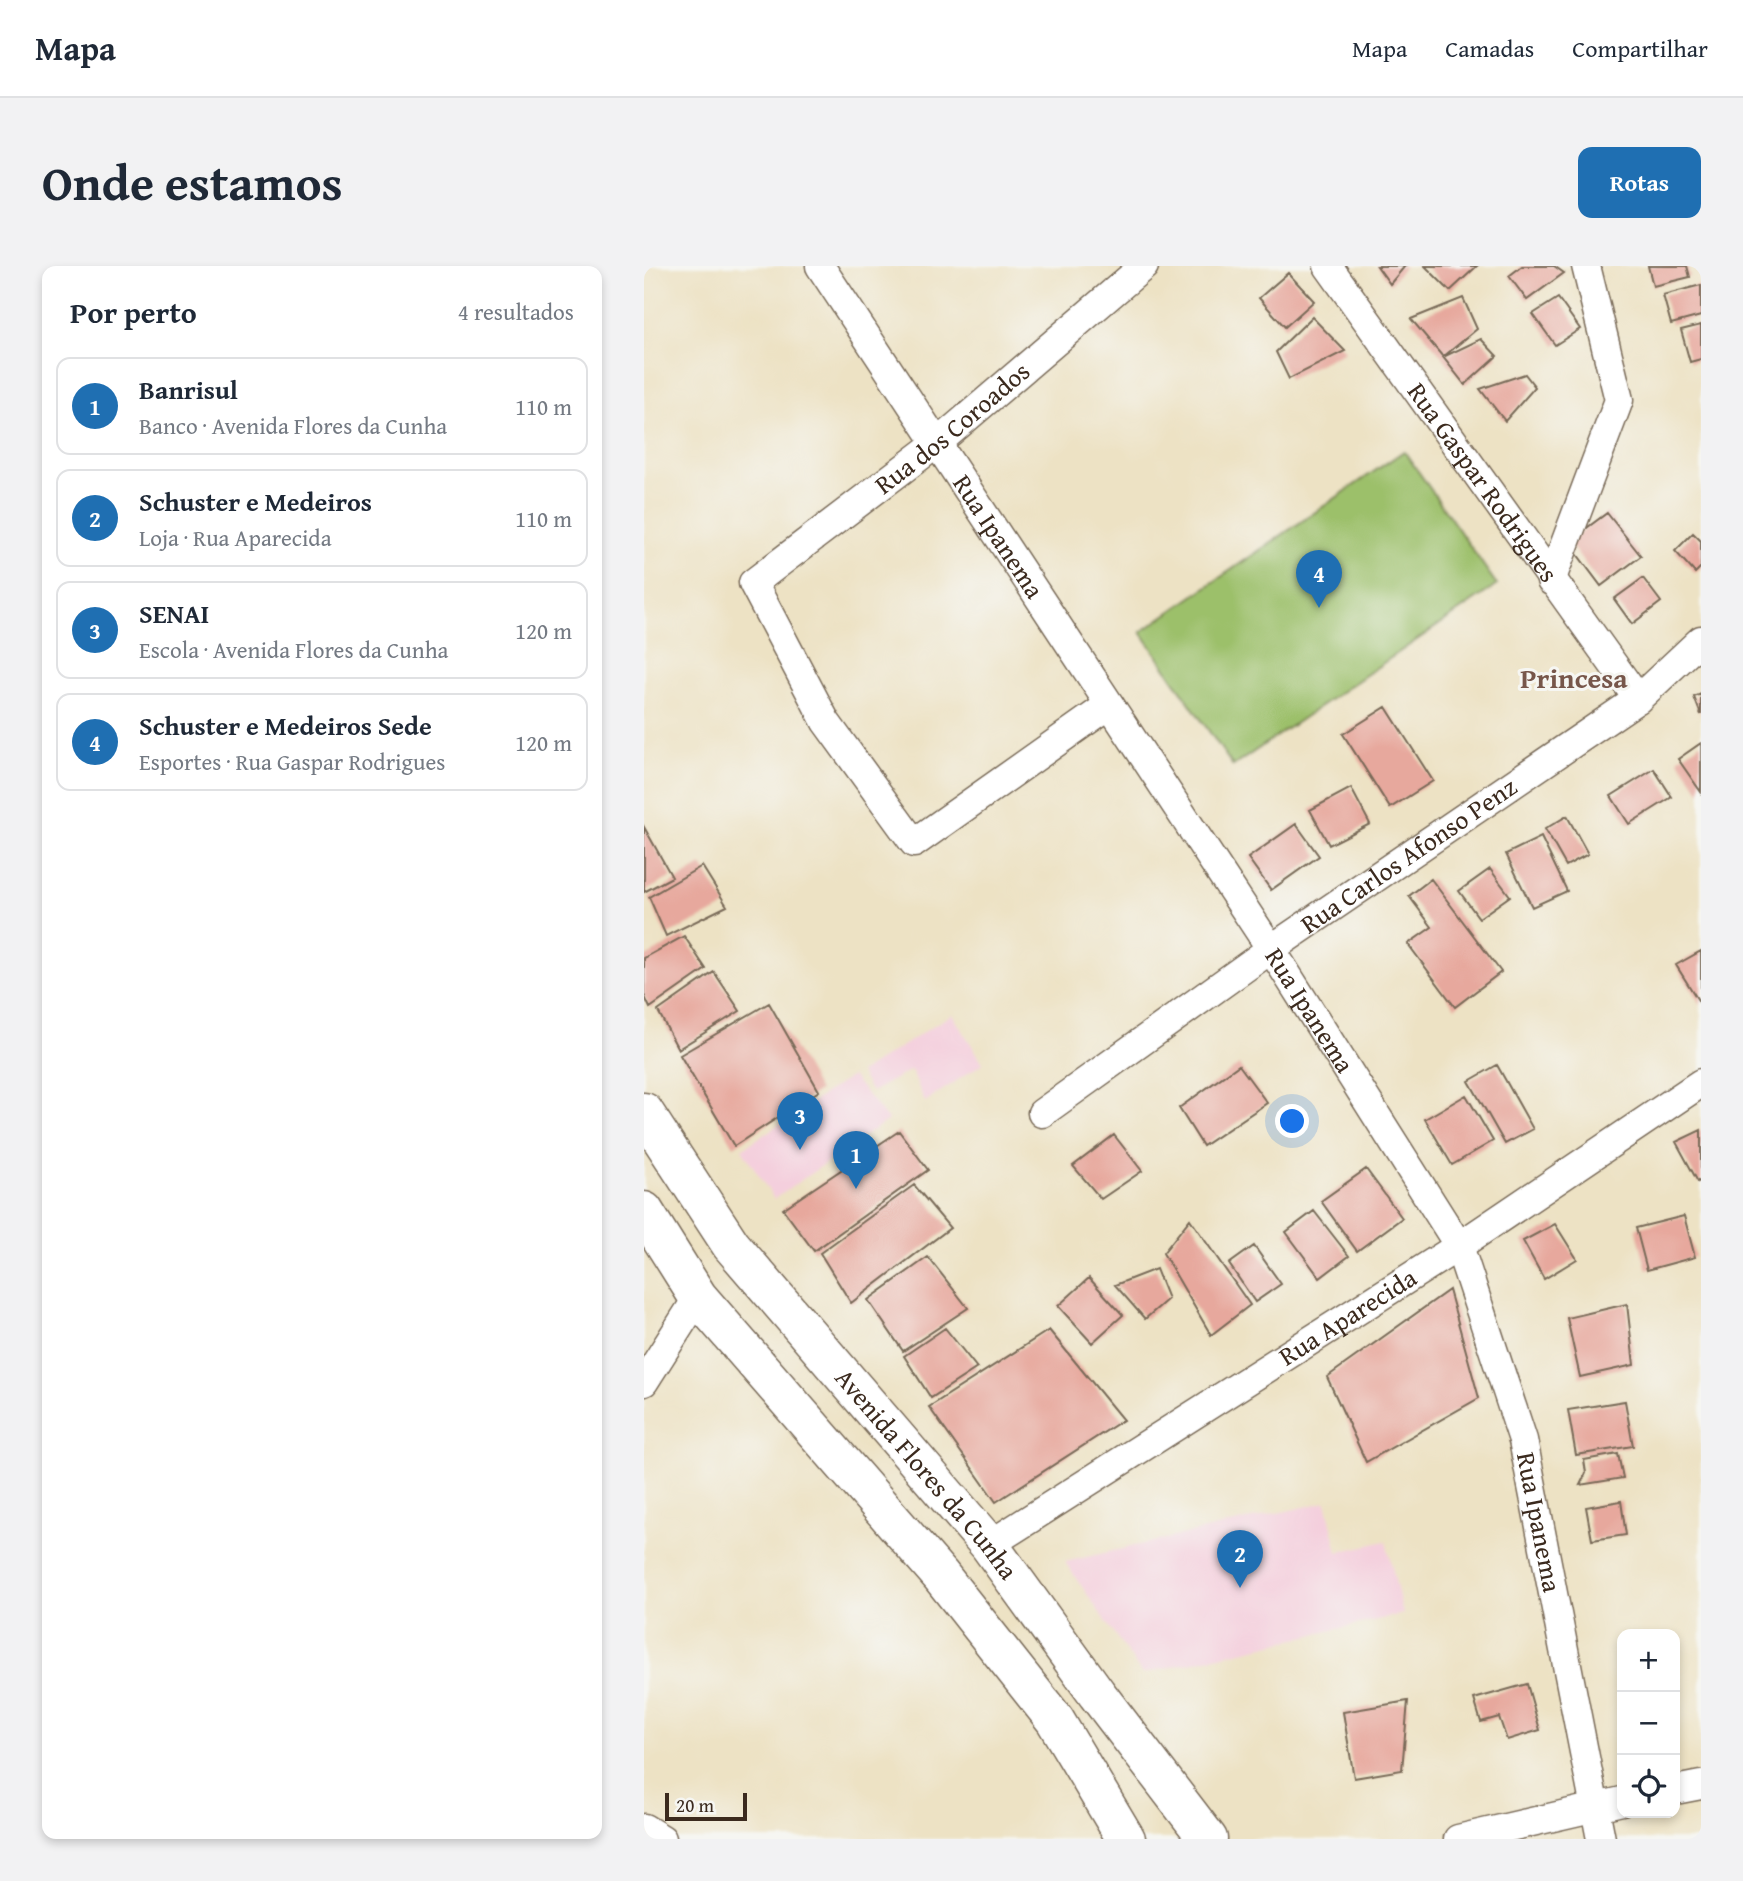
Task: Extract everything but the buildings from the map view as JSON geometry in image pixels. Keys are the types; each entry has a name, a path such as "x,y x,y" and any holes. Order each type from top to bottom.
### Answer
{"main road":[{"name":"Avenida Flores da Cunha","path":"644,1112 731,1245 989,1545 1097,1694 1208,1839"},
{"name":"Avenida Flores da Cunha","path":"644,1211 698,1297 941,1576 1055,1720 1126,1839"}],"street":[{"name":"Rua Ipanema","path":"820,266 1271,949 1460,1246 1523,1440 1601,1839"},
{"name":"Rua dos Coroados","path":"1109,705 914,843 826,722 753,583 936,444 1144,266"},
{"name":"Rua Gaspar Rodrigues","path":"1328,266 1638,699"},
{"path":"1551,581 1619,400 1586,266"},
{"name":"Rua Carlos Afonso Penz","path":"1042,1112 1271,949 1638,699 1701,639"},
{"name":"Rua Aparecida","path":"989,1545 1460,1246 1701,1083"},
{"path":"644,1382 653,1349 698,1297"},
{"path":"1680,1789 1701,1785"},
{"path":"1458,1839 1617,1802"},
{"path":"644,1828 662,1839"}],"shaded area":[{"path":"952,1014 983,1063 925,1102 911,1070 871,1092 860,1073"},
{"path":"852,1076 888,1120 774,1199 742,1149"},
{"path":"1326,1502 1338,1552 1386,1541 1403,1614 1142,1674 1065,1562"}],"green space":[{"path":"1404,451 1497,585 1233,766 1141,632"}],"place":[{"name":"Schuster e Medeiros Sede","path":"1319,608"},
{"name":"SENAI","path":"800,1150"},
{"name":"Banrisul","path":"856,1189"},
{"name":"Schuster e Medeiros","path":"1240,1588"}],"district":[{"name":"Princesa","path":"1574,678"}]}
